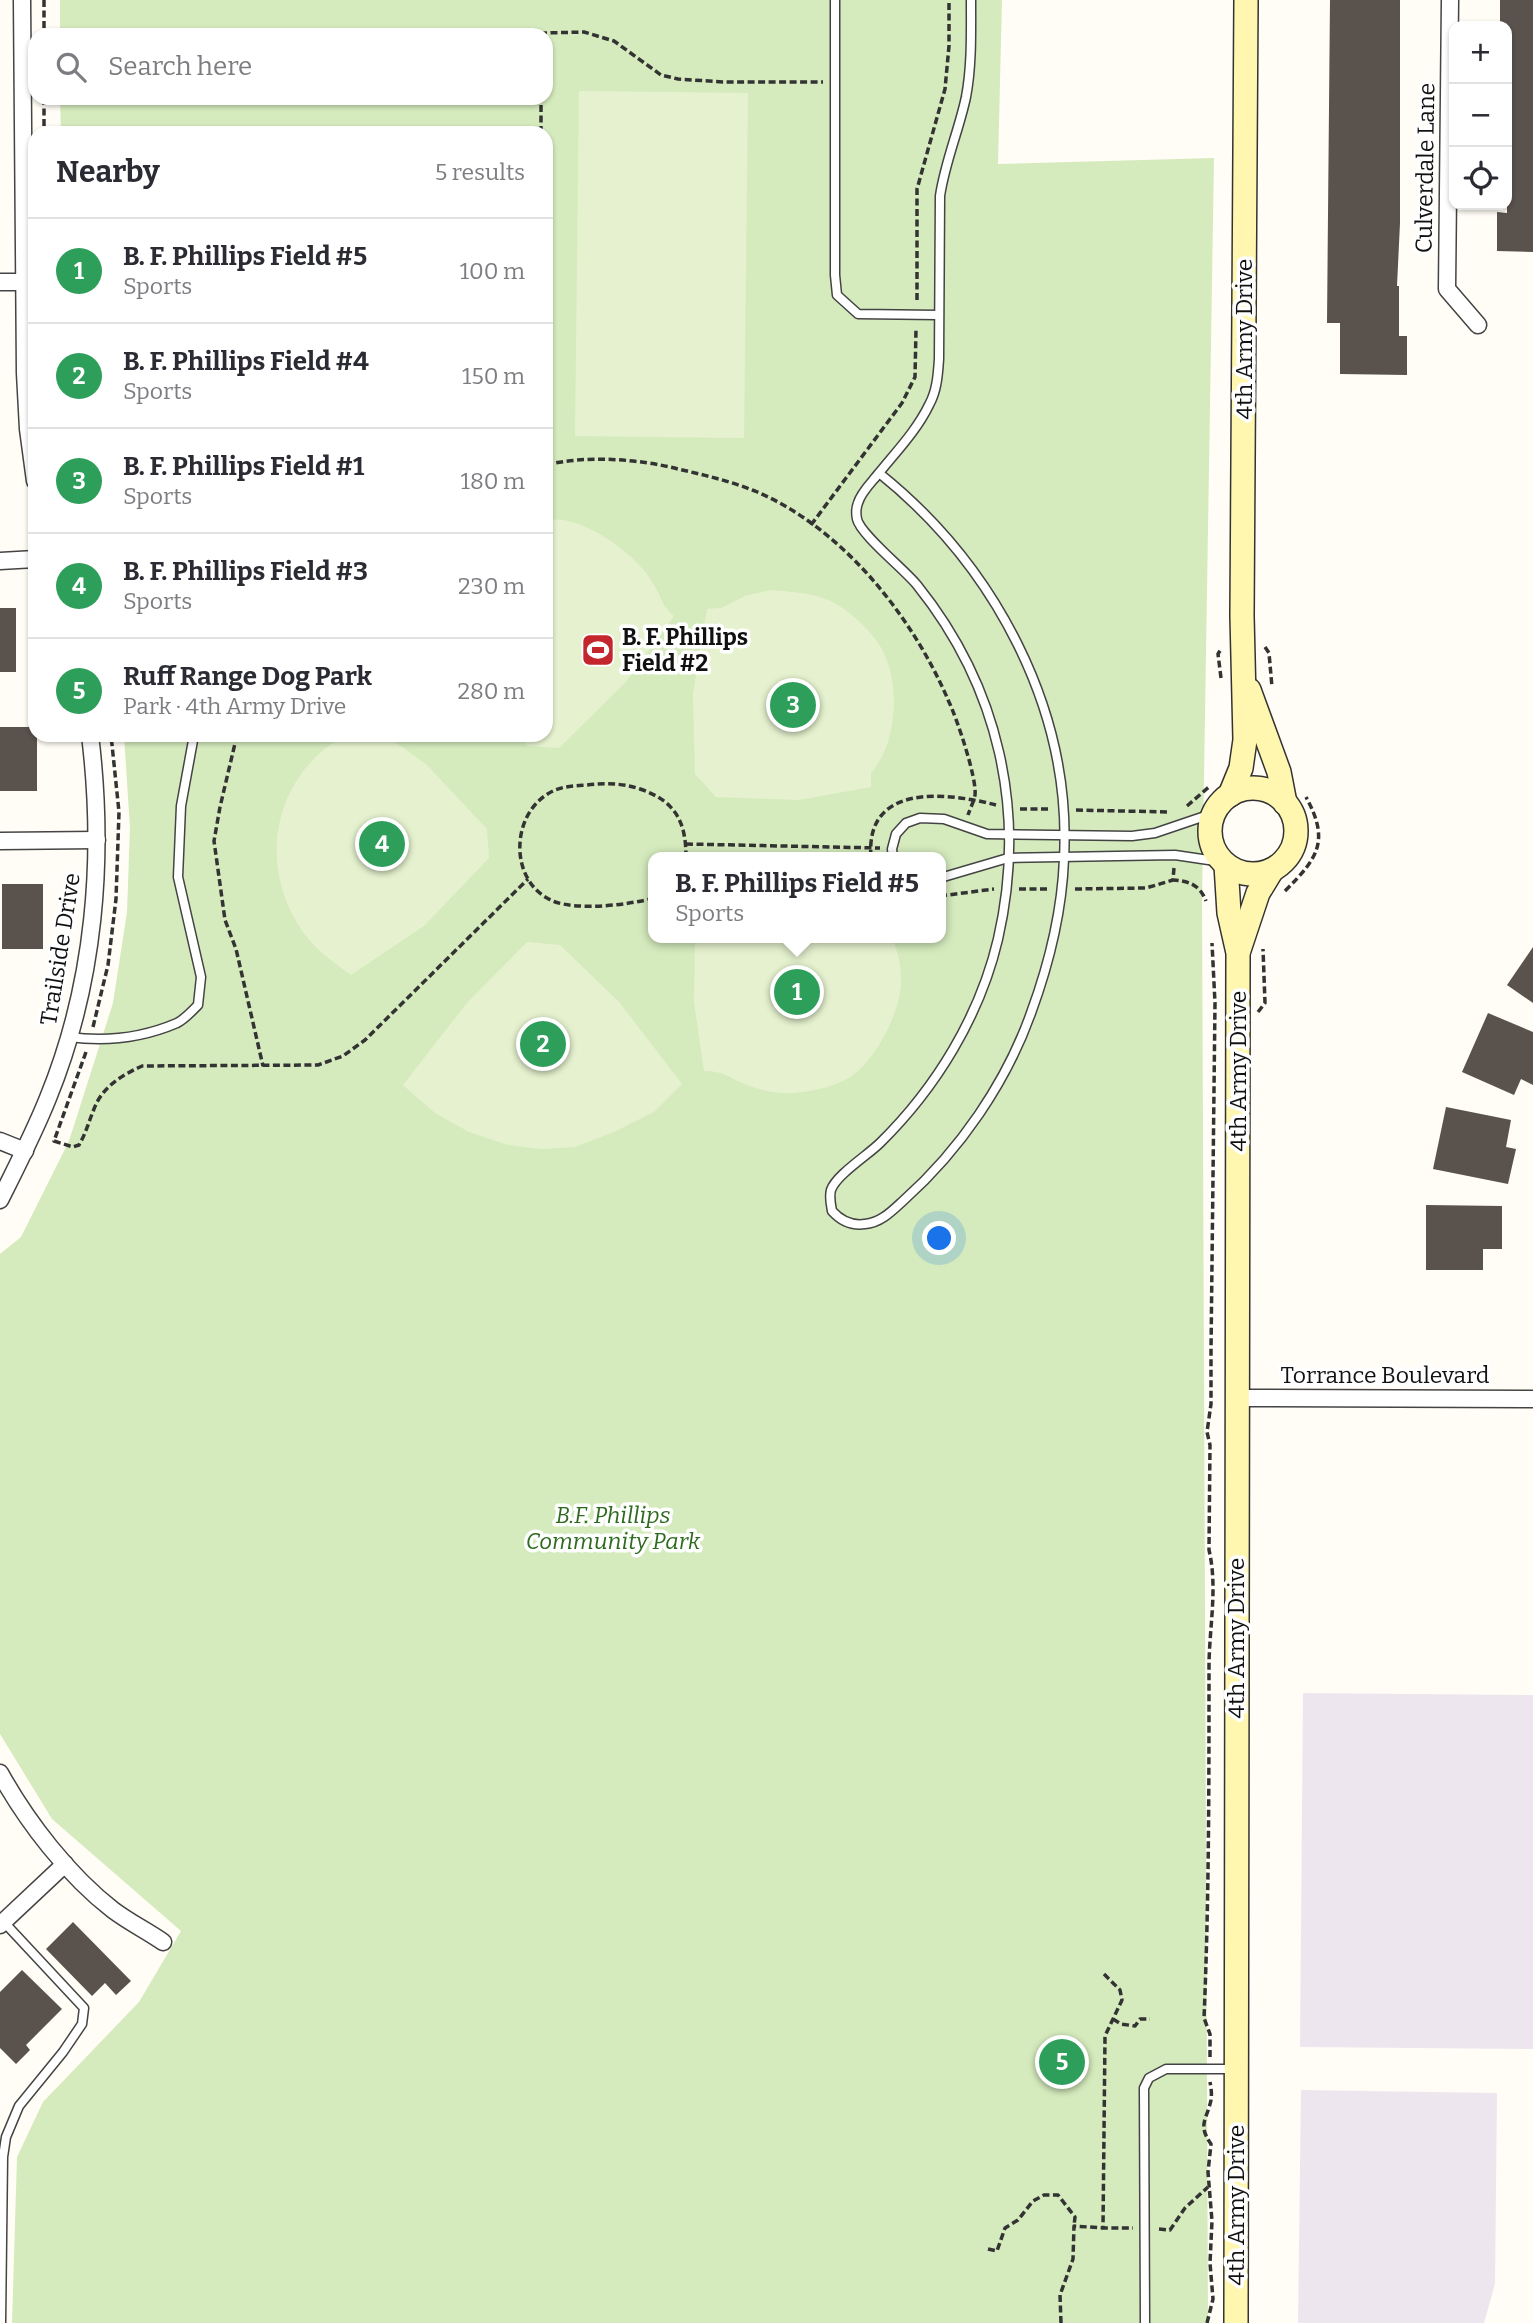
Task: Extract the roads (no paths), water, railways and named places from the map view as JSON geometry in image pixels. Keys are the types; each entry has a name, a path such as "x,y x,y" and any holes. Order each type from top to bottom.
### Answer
{"street":[{"path":"22,0 25,373 28,429"},
{"name":"4th Army Drive","path":"1236,2323 1238,953 1229,914 1224,863 1214,851 1210,839 1210,825 1220,803 1230,795 1241,768 1244,751 1242,606 1246,0"},
{"name":"Culverdale Lane","path":"1450,0 1447,289 1478,325"},
{"path":"0,282 24,282"},
{"path":"0,561 28,559"},
{"name":"4th Army Drive","path":"1238,953 1254,904 1272,870 1291,852 1295,839 1292,814 1294,798 1279,772 1244,677"},
{"name":"Trailside Drive","path":"0,1200 49,1096 69,1037 82,984 96,886 97,840 90,742"},
{"path":"1230,795 1253,788 1294,798"},
{"path":"0,841 97,840"},
{"path":"1224,863 1241,873 1257,874 1272,870"},
{"path":"0,1141 25,1151"},
{"name":"Torrance Boulevard","path":"1236,1398 1533,1399"},
{"path":"0,1773 33,1824 65,1864 113,1910 163,1942"},
{"path":"1,1922 65,1864"}],"lane":[{"path":"835,0 837,295 858,314 938,314"},
{"path":"879,473 948,537 978,576 1009,627 1039,694 1049,730 1061,790 1065,857 1057,919 1043,980 1031,1015 998,1083 973,1122 944,1159 911,1194 885,1217 865,1224 850,1224 832,1211 831,1189 879,1144 916,1104 951,1053 973,1010 997,941 1004,906 1008,858 1006,785 1002,759 986,706 963,655 944,623 917,586 859,525 857,504 879,473 920,421 931,403 938,374 940,196 968,81 971,0"},
{"path":"69,1037 89,1040 124,1039 180,1022 198,1005 201,977 178,877 181,806 193,742"},
{"path":"892,852 896,834 906,823 913,820 937,818 983,833 1132,836 1155,833 1214,813"},
{"path":"946,876 1008,858 1175,855 1224,863"},
{"path":"1,1922 84,2008 82,2024 19,2106 6,2137 3,2157 1,2323"},
{"path":"1145,2323 1144,2088 1149,2078 1166,2069 1237,2069"}],"place":[{"name":"B. F. Phillips Field #2","path":"598,650"},
{"name":"B. F. Phillips Field #1","path":"793,705"},
{"name":"B. F. Phillips Field #3","path":"382,844"},
{"name":"B. F. Phillips Field #5","path":"797,992"},
{"name":"B. F. Phillips Field #4","path":"543,1044"},
{"name":"Ruff Range Dog Park","path":"1062,2062"}],"park label":[{"name":"B.F. Phillips Community Park","path":"613,1528"}]}
